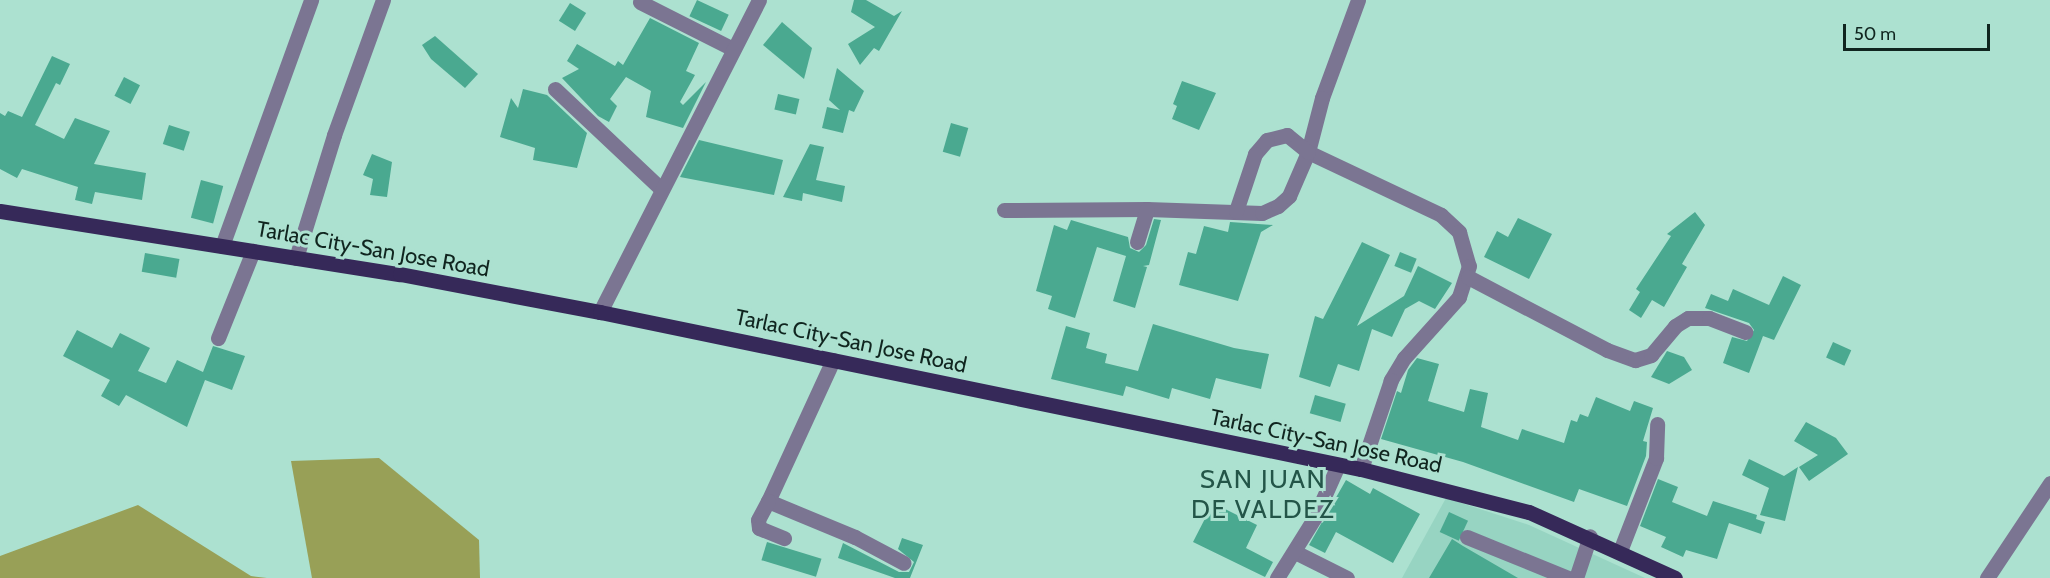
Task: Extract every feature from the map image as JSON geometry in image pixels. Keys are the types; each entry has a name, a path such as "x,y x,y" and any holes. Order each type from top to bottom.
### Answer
{"main road":[{"name":"Tarlac City-San Jose Road","path":"0,211 296,258 600,312 1361,469 1511,506 1590,536 1675,578"}],"street":[{"path":"222,246 311,0"},
{"path":"296,258 334,135 383,0"},
{"path":"600,312 759,0"},
{"path":"1004,210 1147,208 1262,213 1278,206 1292,190 1308,153 1322,98 1358,0"},
{"path":"640,2 733,49"},
{"path":"555,89 661,189"},
{"path":"1236,211 1255,154 1267,140 1287,135 1308,153 1396,192 1451,223 1465,244 1468,277 1451,308 1395,373 1361,469"},
{"path":"1137,242 1147,208"},
{"path":"218,338 254,251"},
{"path":"1468,277 1607,350 1635,360 1651,355 1675,327 1688,318 1709,318 1745,332"},
{"path":"784,538 759,528 758,520 833,360"},
{"path":"1620,551 1656,458 1657,424"},
{"path":"1277,578 1295,552 1338,465"},
{"path":"1987,578 2050,483"},
{"path":"768,501 855,537 904,563"},
{"path":"1576,578 1590,536"},
{"path":"1467,537 1568,578"},
{"path":"1295,552 1347,578"}],"shaded area":[{"path":"1446,498 1529,525 1645,578 1402,578"}],"green space":[{"path":"379,458 479,540 480,578 312,578 291,461"},
{"path":"138,505 251,576 267,578 0,578 0,556"}],"building":[{"path":"697,0 729,15 721,31 689,16"},
{"path":"854,0 866,0 894,16 902,11 879,51 874,48 860,65 848,44 875,27 851,12"},
{"path":"570,3 586,13 575,31 559,21"},
{"path":"650,18 699,43 686,71 695,75 680,102 683,105 706,82 683,128 646,117 651,91 626,77 610,99 617,106 609,122 598,116 562,78 579,69 567,61 577,44 615,66 618,61 623,65"},
{"path":"782,22 812,48 804,79 763,45"},
{"path":"435,36 478,74 465,88 431,59 422,45"},
{"path":"52,56 70,64 60,85 56,83 35,125 64,139 75,118 110,131 94,164 146,173 142,200 95,192 92,204 75,200 78,187 22,169 17,178 0,169 0,113 5,116 8,111 22,117"},
{"path":"837,68 864,91 854,112 849,110 843,133 822,128 827,107 840,110 829,100"},
{"path":"124,77 140,85 131,104 114,96"},
{"path":"1182,81 1216,93 1199,130 1172,119 1177,106 1173,104"},
{"path":"523,89 547,95 587,133 577,168 533,160 535,148 500,137 511,98 518,108"},
{"path":"778,94 799,99 796,115 774,110"},
{"path":"951,123 968,128 960,157 943,152"},
{"path":"169,125 190,132 184,151 163,144"},
{"path":"699,140 783,160 774,195 680,177"},
{"path":"810,144 824,147 816,180 845,186 842,202 803,193 802,201 783,197"},
{"path":"372,154 392,162 387,197 370,195 373,179 363,175"},
{"path":"201,180 223,186 213,224 191,218"},
{"path":"1695,212 1705,225 1682,264 1687,267 1664,307 1652,300 1641,318 1629,310 1640,292 1636,289 1671,236 1667,234"},
{"path":"1518,218 1552,234 1529,279 1484,257 1497,231 1508,237"},
{"path":"1154,219 1161,220 1149,265 1143,266 1147,267 1135,308 1113,301 1126,256 1097,247 1075,318 1048,309 1052,296 1036,291 1054,225 1067,230 1071,220 1128,237 1130,248 1139,252 1146,245"},
{"path":"1230,222 1273,225 1261,232 1238,301 1179,285 1188,252 1196,254 1204,226 1228,232"},
{"path":"1362,242 1390,255 1357,326 1404,296 1418,266 1452,283 1435,309 1419,301 1405,309 1392,337 1372,329 1359,371 1338,364 1330,387 1299,377 1315,316 1323,319"},
{"path":"1400,252 1417,259 1411,273 1394,266"},
{"path":"145,253 179,259 176,278 142,272"},
{"path":"1783,276 1801,285 1774,340 1763,336 1749,373 1723,363 1732,337 1747,341 1754,330 1749,323 1705,308 1711,294 1728,301 1733,289 1769,305"},
{"path":"1153,324 1234,348 1269,354 1261,389 1216,378 1210,399 1172,388 1169,399 1126,386 1123,396 1051,379 1066,326 1090,333 1086,348 1107,354 1105,363 1138,371"},
{"path":"77,330 112,348 120,333 150,348 138,371 166,383 177,360 203,372 213,346 245,356 232,390 205,380 187,427 126,395 119,406 101,396 110,380 63,356"},
{"path":"1833,342 1851,350 1844,366 1826,358"},
{"path":"1667,351 1684,357 1692,370 1669,384 1651,377"},
{"path":"1417,358 1439,364 1428,401 1464,412 1470,389 1488,393 1481,427 1518,440 1522,429 1564,443 1571,420 1577,422 1580,414 1588,417 1596,397 1630,411 1634,401 1653,408 1643,441 1647,442 1646,456 1627,506 1579,489 1574,502 1463,462 1381,439 1397,391 1401,393 1408,370"},
{"path":"1315,395 1346,404 1341,422 1310,413"},
{"path":"1806,422 1836,438 1848,454 1809,481 1799,467 1818,455 1794,441"},
{"path":"1749,459 1784,476 1798,467 1785,521 1760,515 1769,488 1742,475"},
{"path":"1658,479 1678,487 1672,502 1707,516 1713,501 1757,515 1756,519 1765,522 1761,534 1729,523 1717,559 1686,550 1683,557 1661,547 1666,537 1640,526"},
{"path":"1346,480 1370,494 1373,488 1420,514 1393,563 1336,532 1325,553 1309,545"},
{"path":"1213,503 1257,525 1246,548 1273,562 1265,577 1193,542"},
{"path":"1449,512 1468,521 1459,541 1440,532"},
{"path":"902,538 923,545 910,578 895,578 838,558 843,543 899,572 909,572 914,562 898,549"},
{"path":"1452,539 1463,546 1518,578 1429,578"},
{"path":"767,542 822,559 816,577 761,560"}],"district":[{"name":"SAN JUAN DE VALDEZ","path":"1263,495"}]}
